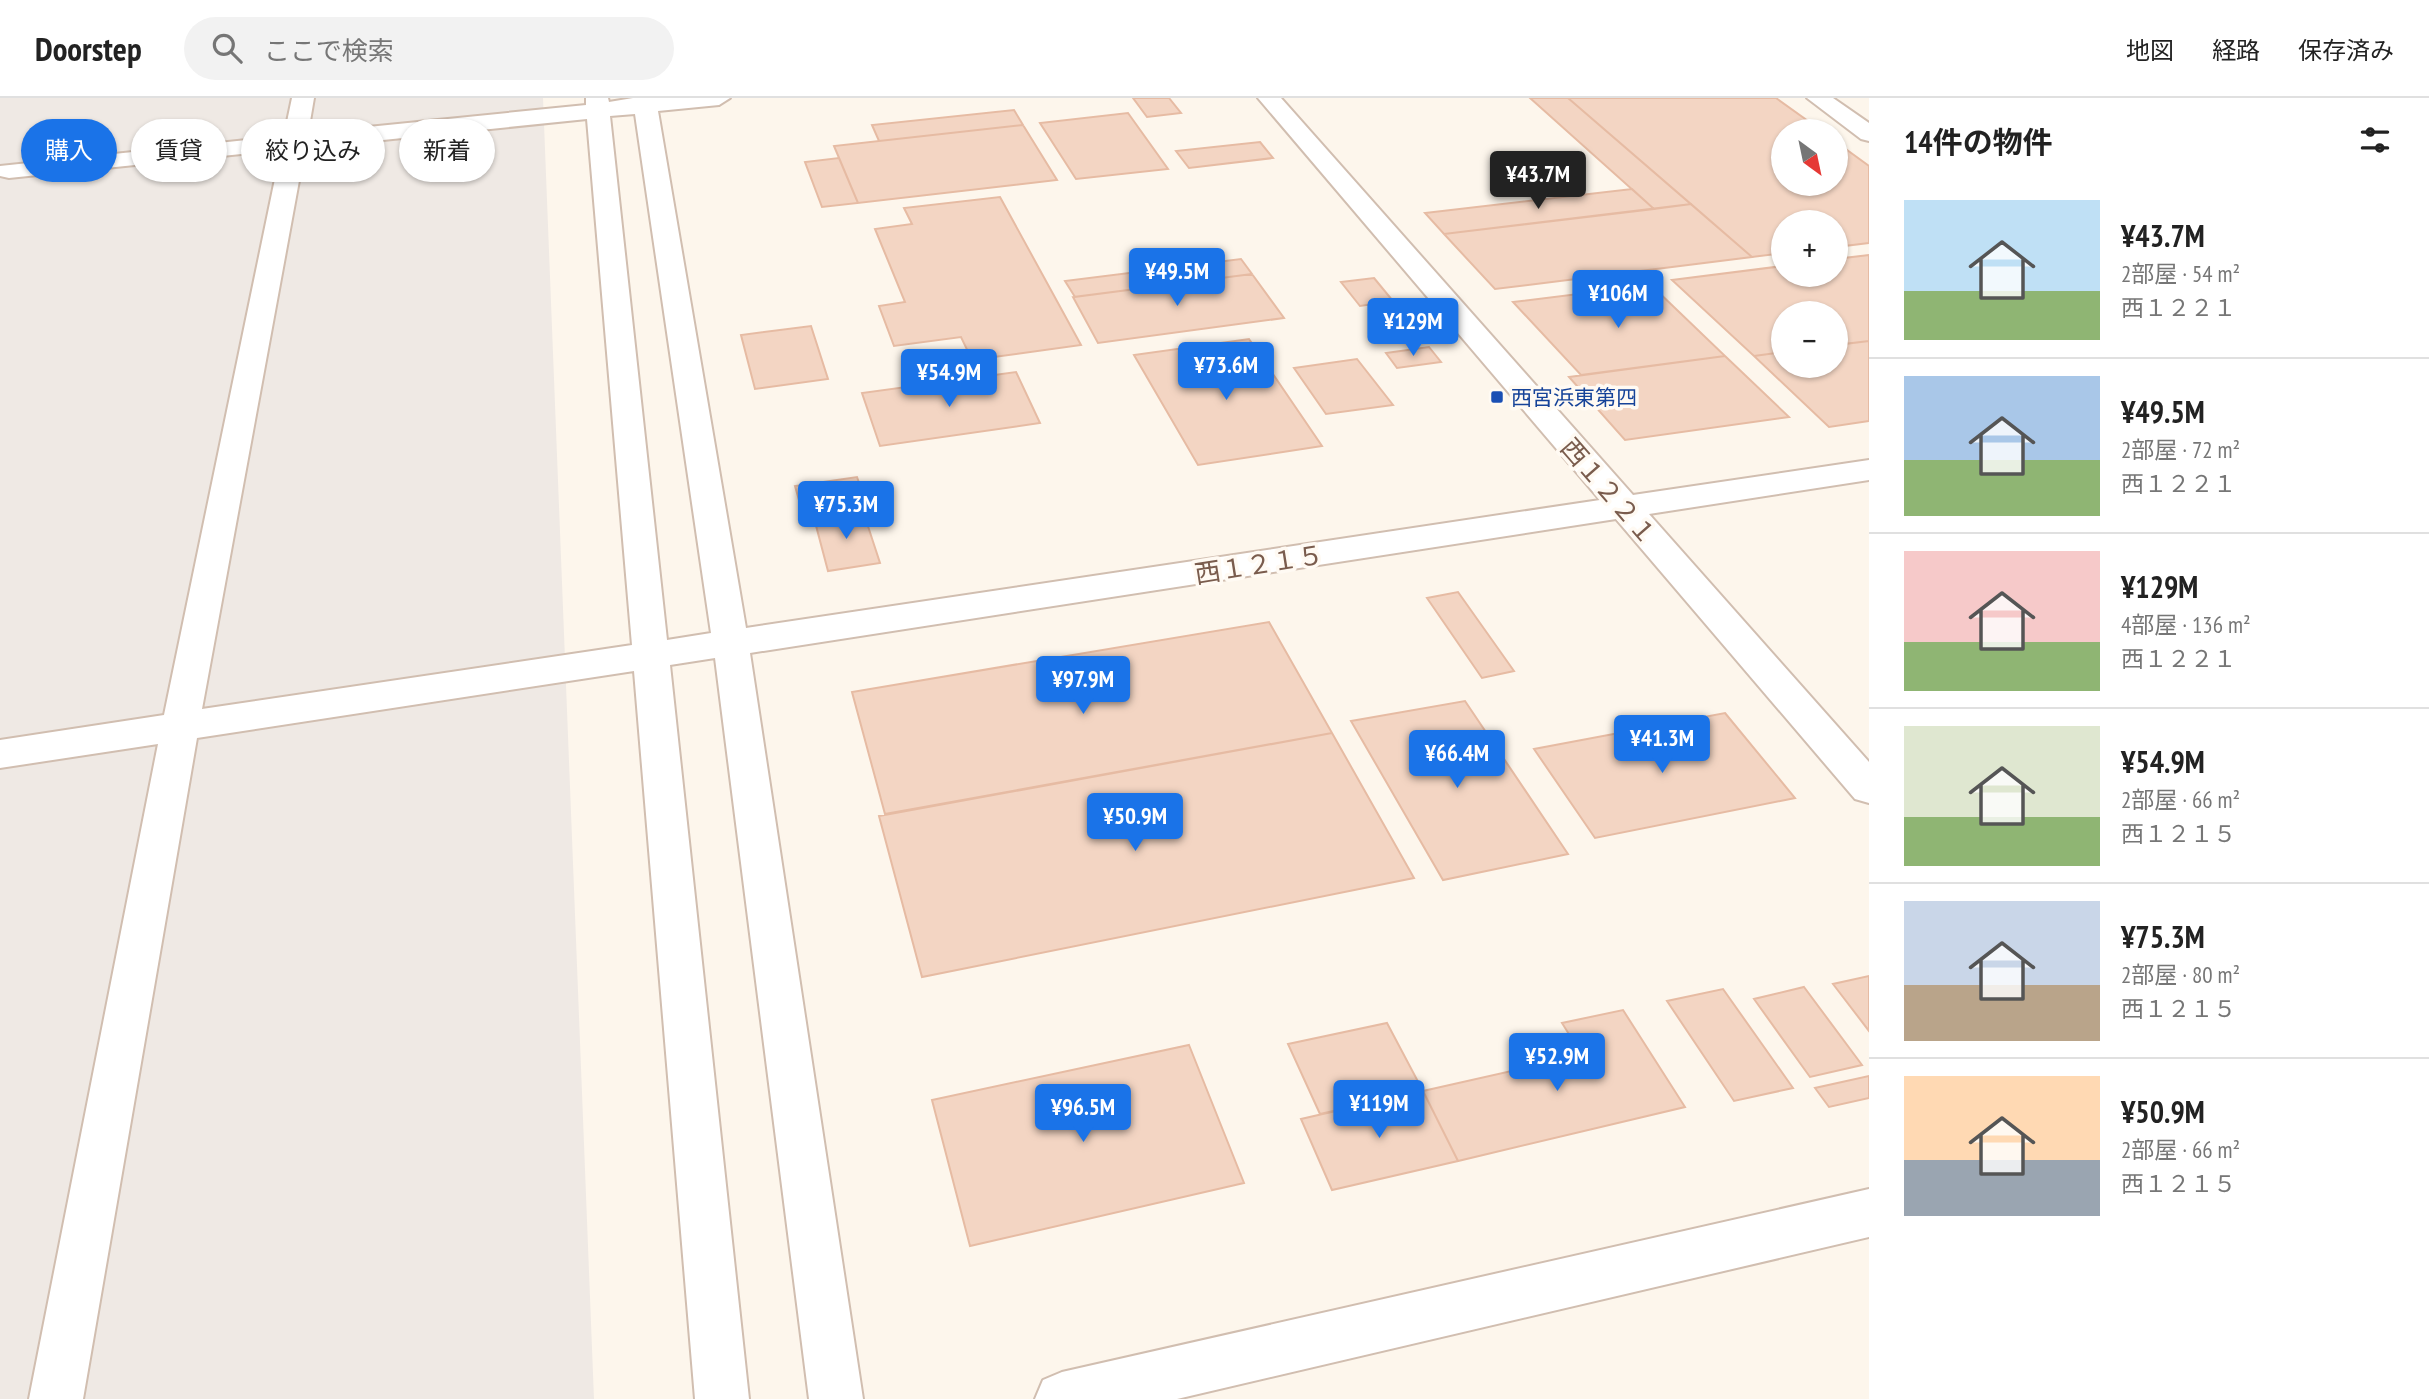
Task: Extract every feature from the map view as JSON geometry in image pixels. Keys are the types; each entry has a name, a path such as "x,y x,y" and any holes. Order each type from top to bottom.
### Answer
{"street":[{"path":"300,119 303,98"},
{"path":"385,131 598,104 719,98"},
{"name":"西１２２１","path":"1269,98 1869,788"},
{"path":"1818,98 1869,134"},
{"path":"645,101 731,645 836,1399"},
{"path":"598,104 722,1399"},
{"path":"9,171 241,148"},
{"path":"55,1399 180,728 288,182"},
{"name":"西１２１５","path":"0,754 650,658 1869,470"},
{"path":"1062,1399 1869,1213"}],"shaded area":[{"path":"0,98 543,98 594,1399 0,1399"}],"building":[{"path":"1133,98 1169,98 1181,113 1147,117"},
{"path":"1530,98 1568,98 1691,204 1654,209"},
{"path":"1568,98 1776,98 1805,119 1771,119 1771,196 1848,196 1848,151 1869,166 1869,243 1848,246 1848,210 1771,210 1771,255 1752,257"},
{"path":"1014,110 1023,125 879,141 872,125"},
{"path":"1128,113 1168,169 1076,179 1040,123"},
{"path":"1023,125 1057,180 858,203 834,146"},
{"path":"1260,142 1273,158 1189,168 1176,151"},
{"path":"839,158 858,203 822,207 805,162"},
{"path":"1632,189 1654,209 1444,234 1425,213"},
{"path":"1000,197 1081,345 972,360 961,337 894,346 879,306 905,302 875,229 912,224 904,208"},
{"path":"1691,204 1752,257 1495,289 1444,234"},
{"path":"1869,255 1869,341 1848,344 1848,301 1771,301 1771,354 1754,356 1672,280 1771,268 1771,287 1848,287 1848,258"},
{"path":"1241,259 1252,274 1075,297 1065,281"},
{"path":"1252,274 1284,318 1098,343 1073,297"},
{"path":"1374,278 1393,301 1360,306 1341,282"},
{"path":"1651,285 1725,356 1581,375 1513,302"},
{"path":"811,326 828,379 755,389 741,335"},
{"path":"1249,339 1322,446 1198,465 1134,355"},
{"path":"1869,341 1869,421 1829,427 1777,378 1848,378 1848,344"},
{"path":"1429,347 1441,362 1397,368 1386,353"},
{"path":"1771,354 1771,372 1754,356"},
{"path":"1725,356 1789,417 1625,440 1569,377"},
{"path":"1357,359 1393,405 1326,414 1294,368"},
{"path":"1016,372 1040,423 880,446 862,393"},
{"path":"857,477 864,497 801,507 795,486"},
{"path":"863,511 880,563 828,571 814,518"},
{"path":"1458,592 1514,671 1482,678 1427,598"},
{"path":"1269,622 1332,733 885,814 852,692"},
{"path":"1465,701 1568,854 1443,880 1351,721"},
{"path":"1725,713 1795,798 1595,838 1534,749"},
{"path":"1332,733 1414,878 922,977 879,816"},
{"path":"1869,976 1869,1031 1833,984"},
{"path":"1804,987 1862,1065 1810,1077 1754,999"},
{"path":"1723,989 1793,1088 1734,1101 1667,1001"},
{"path":"1623,1010 1685,1107 1458,1161 1423,1091 1582,1055 1562,1023"},
{"path":"1387,1023 1423,1091 1320,1114 1288,1044"},
{"path":"1189,1045 1244,1183 970,1246 932,1100"},
{"path":"1869,1076 1869,1098 1829,1107 1815,1088"},
{"path":"1423,1091 1458,1161 1332,1190 1301,1119"}],"place":[{"name":"西宮浜東第四","path":"1497,397"}]}
